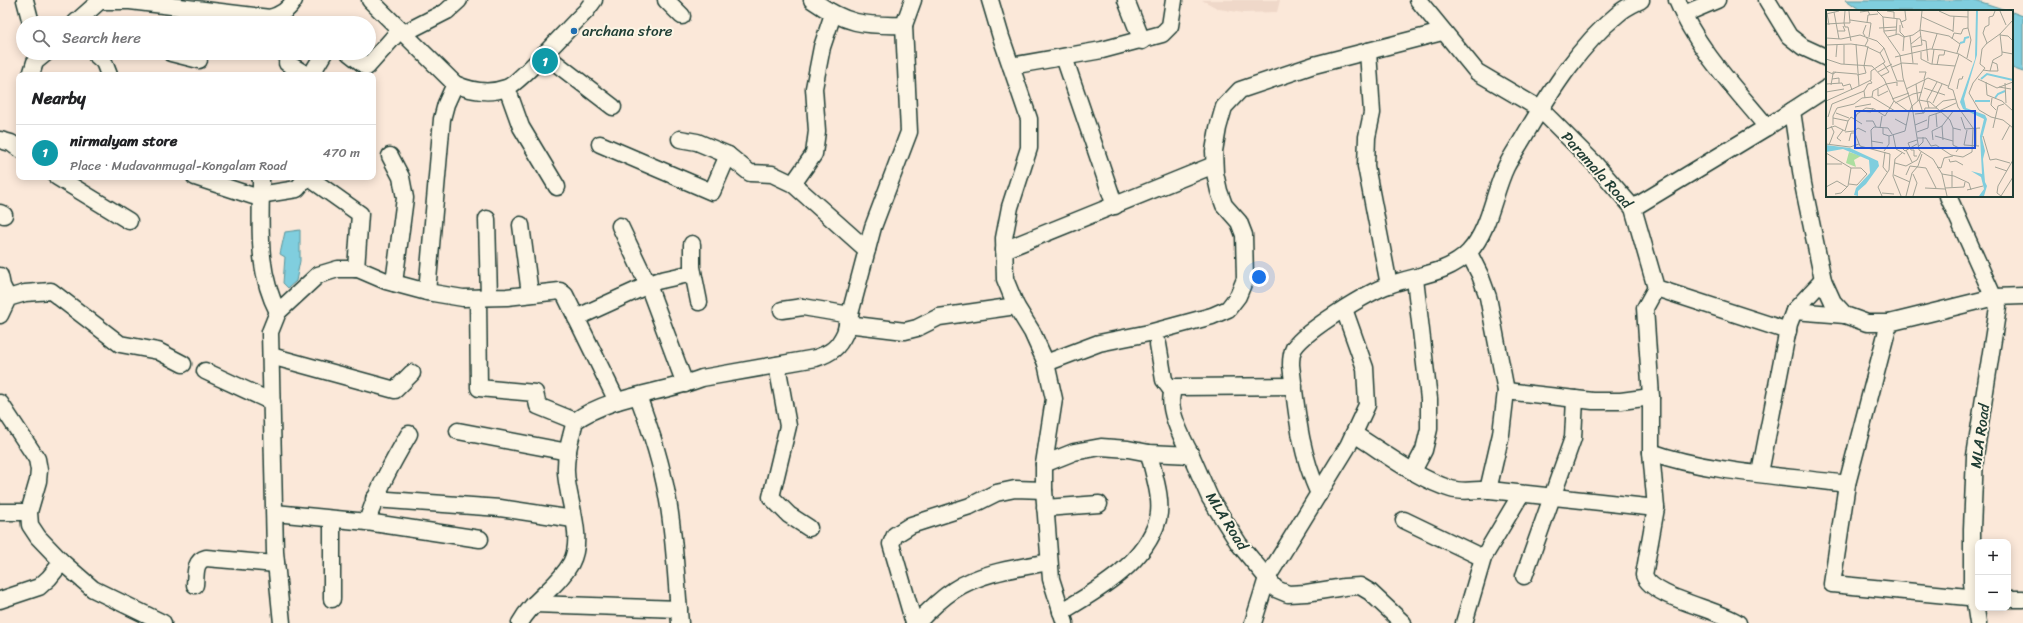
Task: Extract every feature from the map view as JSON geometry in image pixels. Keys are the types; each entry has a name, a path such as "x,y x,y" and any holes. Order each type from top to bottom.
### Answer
{"street":[{"path":"25,0 28,16"},
{"path":"277,16 280,15 291,5 294,0"},
{"path":"370,0 402,31 438,70 455,84 468,89 488,91 507,88 544,54 586,11 594,0"},
{"path":"376,58 402,31 447,11 459,0"},
{"path":"666,0 682,16"},
{"path":"812,0 832,14 847,21 878,25 904,25"},
{"path":"520,623 534,604 559,582 572,561 576,538 566,471 574,421 590,410 617,401 685,384 702,378 777,365 830,353 840,344 888,184 909,132 904,25 912,0"},
{"path":"990,0 1029,119 1030,148 1010,207 1004,238 1005,279 1016,306 1032,332 1046,363 1054,399 1044,464 1044,490 1051,579 1063,617 1126,567 1138,554 1150,536 1158,519 1159,497 1149,453"},
{"path":"1126,0 1142,41"},
{"path":"1011,66 1142,41 1162,34 1170,26 1174,0"},
{"name":"Paramala Road","path":"1419,0 1442,32 1476,72 1540,109 1580,149 1633,208 1656,288"},
{"path":"1319,494 1308,468 1298,432 1291,355 1294,349 1321,325 1344,309 1389,285 1427,276 1459,261 1468,253 1482,233 1506,167 1540,109 1576,59 1601,29 1619,13 1641,0"},
{"path":"1717,0 1680,7 1693,32 1717,67 1767,127"},
{"path":"1767,0 1789,36 1803,47 1826,58"},
{"path":"82,16 95,2 130,1 254,16"},
{"path":"793,184 814,154 818,131 814,88 822,47 832,14"},
{"path":"1046,363 1099,343 1149,333 1212,316 1228,309 1238,296 1245,278 1244,235 1238,222 1224,205 1215,173 1214,151 1224,107 1240,90 1314,65 1442,32"},
{"path":"1368,51 1372,113 1367,137 1366,166 1389,285"},
{"path":"544,54 613,107"},
{"path":"1064,57 1115,206"},
{"path":"102,60 108,72"},
{"path":"313,72 320,60"},
{"path":"358,60 367,67 374,60"},
{"path":"287,63 302,72"},
{"path":"427,292 442,119 446,104 455,84"},
{"path":"507,88 521,127 557,187"},
{"path":"1633,208 1767,127 1826,89"},
{"path":"1792,111 1803,184 1824,280 1833,302 1845,315"},
{"path":"680,139 697,142 728,155 750,173 772,174 793,184 867,250"},
{"path":"600,144 712,192 728,155"},
{"path":"390,156 402,181 405,198 394,283"},
{"path":"1004,250 1214,165"},
{"path":"62,180 129,221"},
{"path":"205,180 253,196 297,189 304,180"},
{"path":"260,180 262,263 268,289 278,312"},
{"path":"311,180 360,214 356,270"},
{"name":"MLA Road","path":"1948,197 1995,297 1998,307 1975,456 1972,529 1972,583 1975,594"},
{"path":"487,219 479,388 535,393 538,406 574,421"},
{"path":"521,225 530,294"},
{"path":"620,226 648,285 685,384"},
{"path":"692,244 693,273 699,302"},
{"path":"1468,253 1480,275 1488,297 1506,391 1501,434 1488,490"},
{"path":"282,623 276,564 270,332 278,312 318,275 338,269 356,270 427,292 463,298 483,298 560,291 565,295 617,401"},
{"path":"576,318 648,285 693,273"},
{"path":"0,276 2,286 8,298"},
{"path":"1413,471 1424,450 1427,436 1429,399 1415,279"},
{"path":"1760,473 1788,331 1794,311 1824,280"},
{"path":"1738,623 1656,590 1645,580 1644,568 1656,508 1652,452 1651,397 1644,308 1656,288 1788,331"},
{"path":"0,315 8,298 25,293 51,291 120,344 158,351 183,364"},
{"path":"1794,311 1845,315 1868,323 1889,323 1995,297 2023,296"},
{"path":"782,310 803,307 848,319 904,331 917,328 939,317 1016,306"},
{"path":"1253,623 1267,578 1354,434 1367,405 1365,368 1344,309"},
{"path":"1889,323 1847,484 1832,584 1975,598"},
{"path":"1158,344 1164,380 1172,391 1175,387 1294,386"},
{"path":"271,356 394,390 412,372"},
{"path":"777,365 788,426 771,497 789,515 809,528"},
{"path":"205,371 272,402"},
{"name":"MLA Road","path":"1172,391 1172,406 1176,424 1210,498 1239,544 1276,589 1288,594 1306,594 1344,586 1360,586 1370,592 1403,623"},
{"path":"1506,391 1575,400 1621,401 1651,397"},
{"path":"534,604 680,616 677,573 667,495 654,441 638,396"},
{"path":"1524,576 1554,496 1573,438 1575,400"},
{"path":"0,403 37,459 39,470 38,481 29,512 30,525 38,537 62,562 93,589 163,623"},
{"path":"458,432 568,452"},
{"path":"367,522 374,499 384,477 409,434"},
{"path":"1354,434 1424,478 1452,489 1474,492 1488,490 1554,496 1656,508"},
{"path":"1044,464 1074,452 1101,447 1128,448 1149,453 1191,455"},
{"path":"1652,452 1671,459 1760,473 1847,484"},
{"path":"1044,490 1016,489 996,493 970,506 911,525 894,535 891,544 915,623 954,589 976,578 1049,562"},
{"path":"1464,623 1483,558 1521,494"},
{"path":"374,499 500,508 573,519"},
{"path":"1045,508 1099,504"},
{"path":"0,512 29,512"},
{"path":"275,513 367,522 480,539"},
{"path":"332,519 332,599"},
{"path":"1404,520 1483,558"},
{"path":"195,585 197,564 200,559 206,558 276,564"},
{"path":"0,600 38,587 49,578 62,562"},
{"path":"2011,599 2023,599"},
{"name":"MLA Road","path":"1977,611 1978,623"}],"shaded area":[{"path":"1202,0 1280,0 1277,12 1244,13 1219,9"}],"water":[{"path":"1846,0 1975,0 2006,10 1861,10"},
{"path":"2013,12 2023,16 2023,72 2013,68"},
{"path":"300,230 300,261 296,281 288,288 283,283 285,257 280,254 285,232"}],"place":[{"name":"archana store","path":"574,31"},
{"name":"nirmalyam store","path":"545,61"}]}
